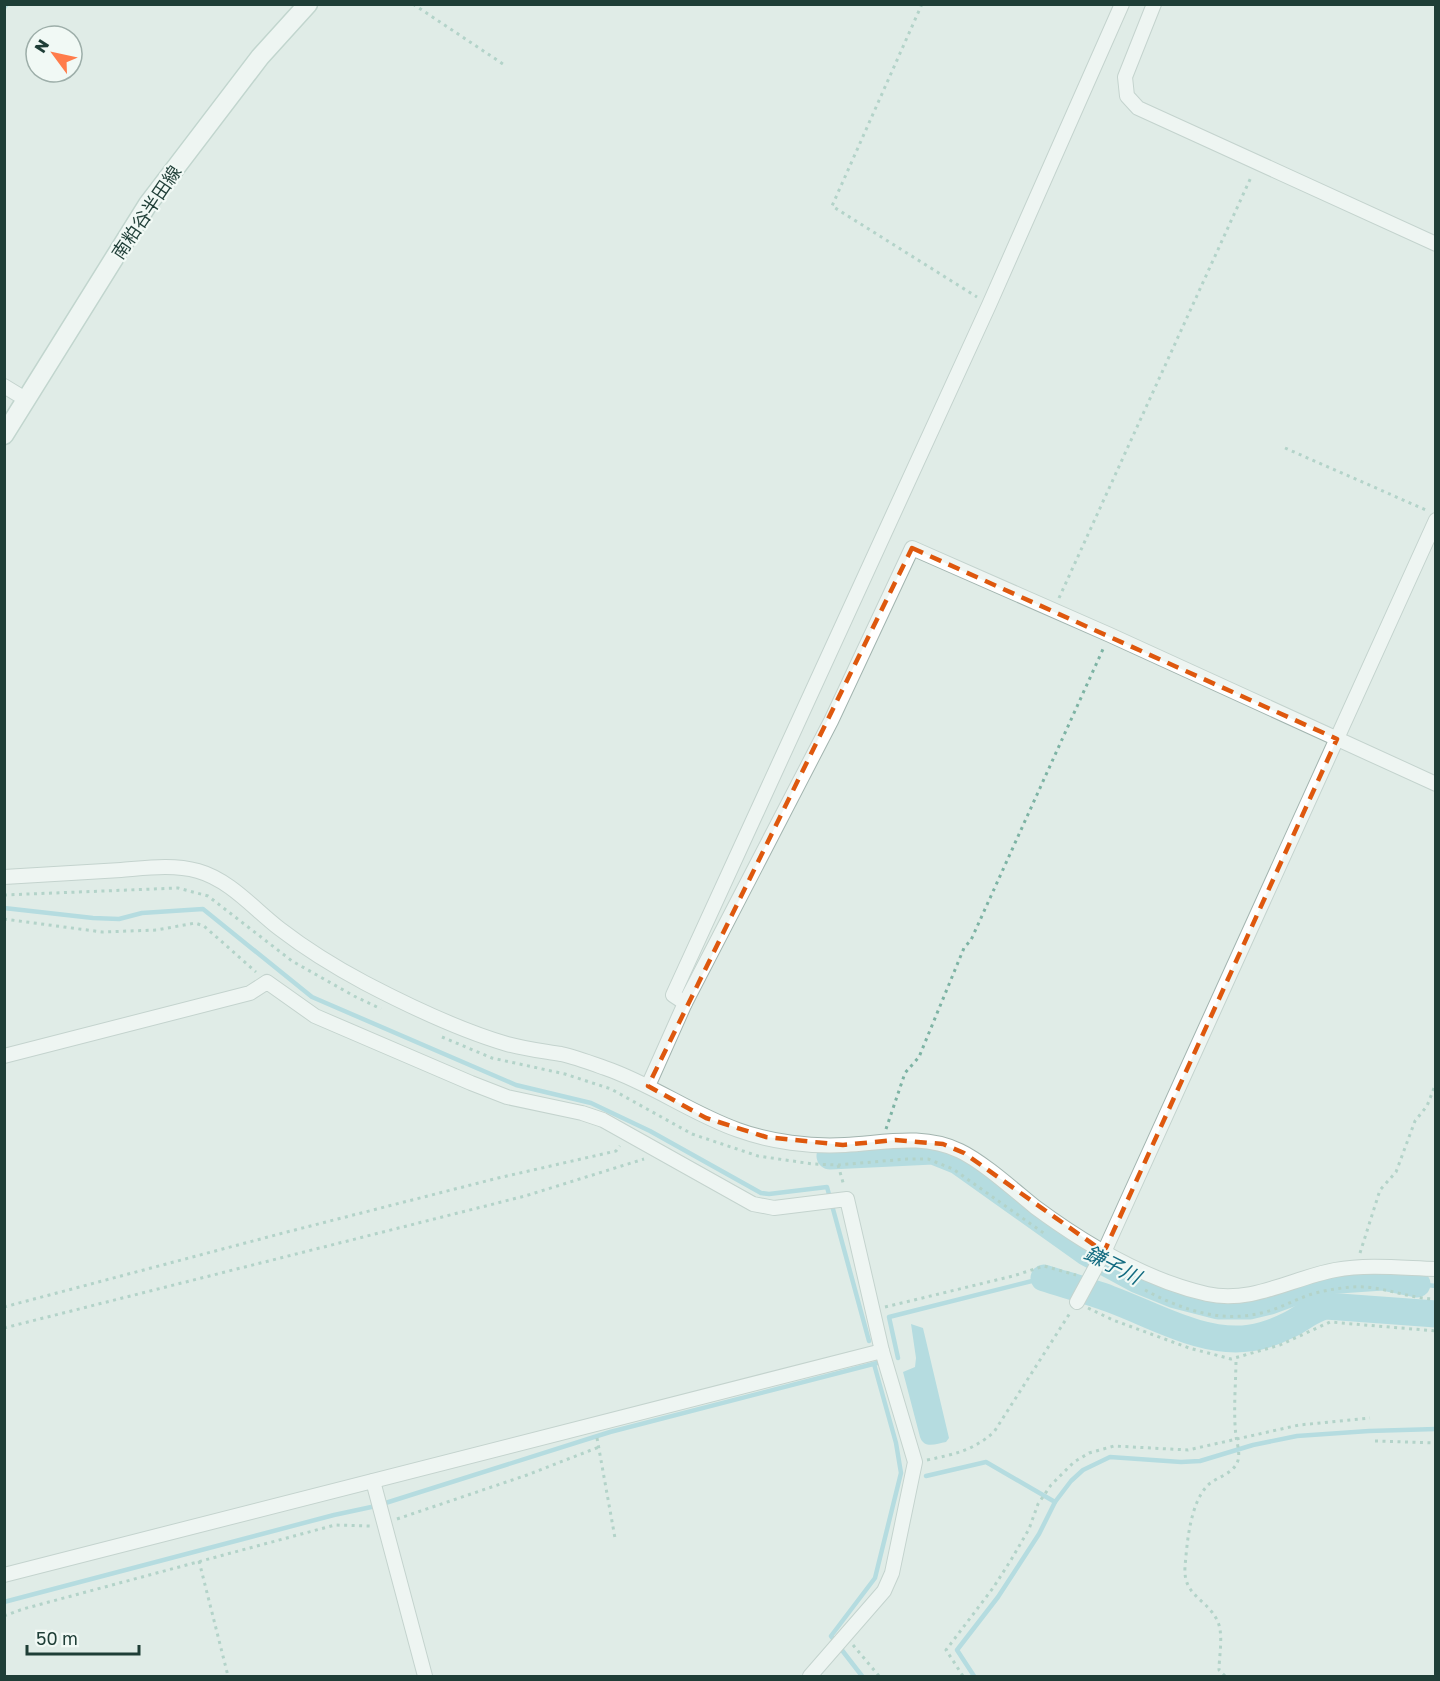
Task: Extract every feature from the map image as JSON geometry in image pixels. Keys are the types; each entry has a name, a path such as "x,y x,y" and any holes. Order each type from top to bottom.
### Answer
{"main road":[{"name":"南粕谷半田線","path":"4,435 148,204 260,57 308,4"}],"street":[{"path":"685,1003 673,995 989,305 1122,4"},
{"path":"1154,4 1125,77 1126,96 1138,108 1436,244"},
{"path":"4,386 27,400"},
{"path":"1077,1302 1104,1252 1436,520"},
{"path":"648,1086 685,1003 831,721 912,548 1110,635 1436,784"},
{"path":"4,877 168,867 199,871 226,884 282,930 337,968 471,1032 510,1045 564,1054 607,1069 648,1086 706,1118 741,1132 797,1143 843,1145 920,1140 943,1144 964,1153 1057,1223 1104,1252 1158,1278 1206,1293 1229,1297 1280,1287 1308,1276 1357,1267 1436,1269"},
{"path":"4,1056 250,993 267,982 315,1016 471,1083 507,1097 603,1120 753,1204 774,1208 847,1199 882,1352 915,1462 892,1573 884,1591 810,1677"},
{"path":"4,1575 882,1352"},
{"path":"374,1481 425,1677"}],"path":[{"path":"413,4 502,64"},
{"path":"922,4 832,206 989,305"},
{"path":"1054,610 1257,163"},
{"path":"1285,448 1436,514"},
{"path":"884,1142 884,1134 904,1073 919,1057 964,948 971,940 1110,635"},
{"path":"4,919 102,932 157,930 195,923 204,926 267,982"},
{"path":"1357,1267 1380,1190 1396,1172 1415,1121 1427,1106 1436,1083"},
{"path":"4,1307 498,1178 616,1151 628,1134"},
{"path":"4,1328 525,1196 648,1157 659,1151"},
{"path":"838,1165 847,1199"},
{"path":"873,1311 1044,1266 1089,1279"},
{"path":"915,1462 962,1453 980,1444 994,1432 1077,1302 1113,1320 1189,1348 1231,1359 1280,1345 1330,1322 1436,1331"},
{"path":"1225,1677 1219,1670 1220,1630 1217,1620 1187,1586 1185,1569 1192,1518 1197,1500 1206,1487 1236,1464 1238,1458 1236,1358"},
{"path":"963,1677 946,1650 999,1579 1029,1529 1038,1504 1051,1485 1065,1470 1089,1454 1106,1447 1188,1450 1299,1425 1370,1418"},
{"path":"594,1425 615,1538"},
{"path":"1374,1442 1436,1443"},
{"path":"4,1616 335,1525 376,1526 527,1475 599,1447"},
{"path":"200,1561 228,1677"},
{"path":"846,1636 879,1677"}],"highlighted area":[{"path":"912,548 1337,739 1104,1252 964,1153 943,1144 895,1140 843,1145 766,1137 706,1118 648,1086"}],"water":[{"path":"911,1324 923,1328 949,1438 946,1442 927,1444 920,1437 903,1372 915,1367 916,1358"}],"waterway":[{"path":"4,8 7,4"},
{"path":"4,908 119,919 142,913 203,909 312,997 516,1085 591,1103 650,1131 761,1193 827,1187 869,1341"},
{"name":"鎌子川","path":"830,1156 933,1151 958,1161 1086,1252 1138,1280 1175,1295 1218,1306 1249,1306 1270,1301 1324,1281 1383,1277 1417,1284"},
{"path":"898,1358 889,1317 1044,1278"},
{"name":"鎌子川","path":"1044,1278 1102,1296 1197,1333 1232,1339 1250,1338 1270,1333 1326,1306 1436,1314"},
{"path":"1417,1284 1436,1286"},
{"path":"4,1602 376,1506 610,1432 881,1362"},
{"path":"862,1676 831,1636 875,1578 901,1473 896,1443 874,1364"},
{"path":"926,1476 986,1462 1055,1502 1083,1470 1110,1457 1181,1462 1200,1461 1253,1445 1297,1436 1436,1429"},
{"path":"974,1676 957,1650 998,1597 1039,1534 1055,1502"}]}
